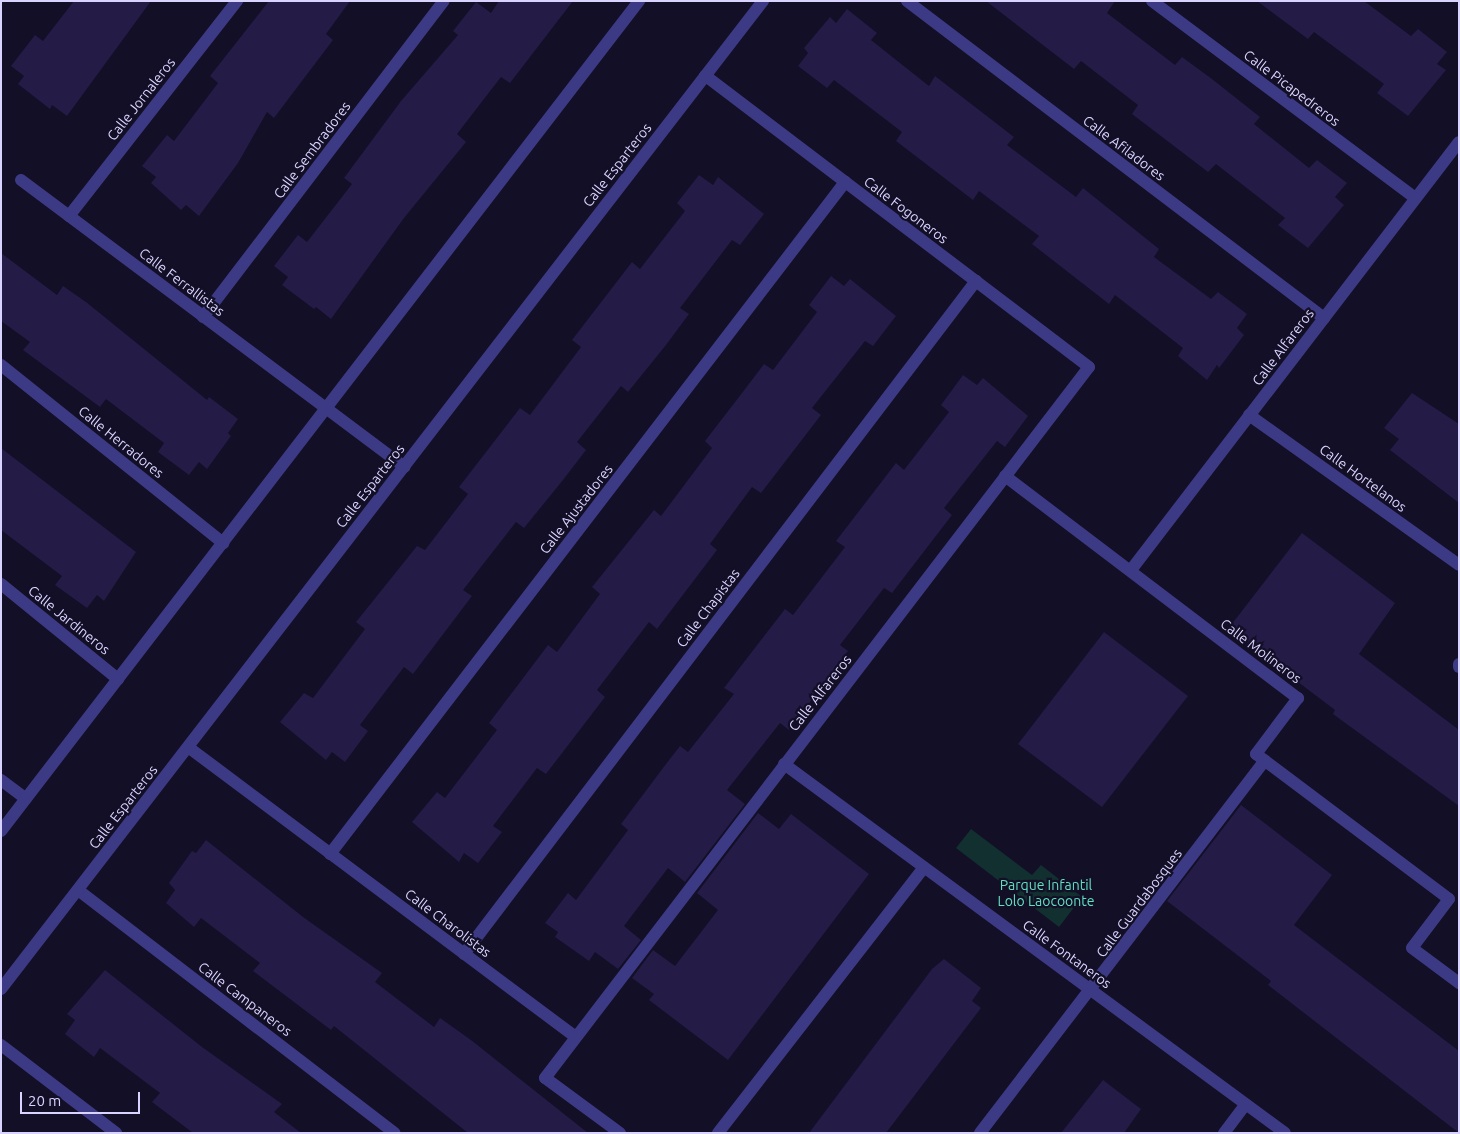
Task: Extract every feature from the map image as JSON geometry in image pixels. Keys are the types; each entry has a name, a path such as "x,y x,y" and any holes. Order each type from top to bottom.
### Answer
{"street":[{"name":"Calle Jornaleros","path":"69,216 237,1"},
{"name":"Calle Sembradores","path":"203,317 444,1"},
{"path":"1,831 639,1"},
{"name":"Calle Esparteros","path":"1,989 763,1"},
{"name":"Calle Afiladores","path":"907,1 1324,318"},
{"name":"Calle Picapedreros","path":"1152,1 1415,198"},
{"name":"Calle Fogoneros","path":"705,76 1089,367"},
{"name":"Calle Alfareros","path":"1131,570 1459,142"},
{"name":"Calle Ferrallistas","path":"21,180 404,467"},
{"name":"Calle Ajustadores","path":"330,854 845,182"},
{"name":"Calle Chapistas","path":"464,954 976,281"},
{"name":"Calle Herradores","path":"1,365 223,542"},
{"name":"Calle Alfareros","path":"574,1037 1089,367"},
{"name":"Calle Hortelanos","path":"1249,415 1459,565"},
{"name":"Calle Molineros","path":"1006,476 1298,698 1256,754 1265,760"},
{"name":"Calle Jardineros","path":"1,584 118,679"},
{"name":"Calle Charolistas","path":"188,747 574,1037"},
{"path":"1265,760 1448,899 1412,948 1459,984"},
{"name":"Calle Guardabosques","path":"980,1133 1091,991 1265,760"},
{"name":"Calle Fontaneros","path":"784,764 1285,1133"},
{"path":"1,780 26,799"},
{"path":"718,1133 924,867"},
{"name":"Calle Campaneros","path":"78,890 395,1133"},
{"path":"574,1037 545,1078 620,1133"},
{"path":"1,1045 116,1133"},
{"path":"1224,1133 1246,1104"}],"green space":[{"name":"Parque Infantil Lolo Laocoonte","path":"971,829 1032,875 1041,865 1082,897 1059,927 956,848"}],"building":[{"path":"74,1 151,1 67,116 52,105 50,109 18,84 24,76 11,66 35,35 43,41"},
{"path":"269,1 350,1 326,34 333,40 274,118 267,112 238,163 199,216 186,205 181,210 151,183 156,177 142,166 167,135 174,141 218,83 210,76"},
{"path":"499,1 573,1 510,83 501,77 457,134 466,142 404,218 331,319 282,285 288,277 274,266 298,235 307,242 352,184 344,178 401,101 458,35 453,31 476,2 491,13"},
{"path":"986,1 1115,1 1107,13 1175,65 1182,57 1212,79 1260,117 1254,124 1309,168 1317,160 1347,183 1335,197 1344,205 1308,248 1278,225 1285,218 1216,164 1208,172 1132,114 1138,105 1081,61 1074,69"},
{"path":"1257,1 1364,1 1411,36 1418,29 1447,52 1437,64 1446,70 1408,116 1377,93 1384,84 1314,32 1308,39"},
{"path":"847,9 877,33 871,40 929,86 935,76 1014,137 1007,145 1076,197 1083,188 1159,249 1154,257 1211,299 1218,292 1247,314 1237,328 1244,335 1219,368 1217,365 1207,380 1178,356 1183,348 1115,295 1109,304 1032,244 1039,236 979,191 973,200 896,141 902,132 834,80 827,88 798,66 808,53 804,48 830,17 836,23"},
{"path":"699,175 713,185 718,177 764,214 740,245 732,240 680,308 689,314 666,345 628,392 621,386 577,442 586,450 563,480 524,528 516,522 463,590 472,596 413,674 404,667 360,725 368,731 345,762 332,752 326,760 280,722 304,693 313,698 365,629 356,622 417,546 425,550 468,494 459,487 520,408 530,415 581,347 572,340 632,262 640,269 685,211 677,203"},
{"path":"1,253 57,295 63,286 86,302 207,400 209,397 238,419 228,433 231,436 207,469 199,462 189,475 158,452 164,443 106,399 100,407 23,350 30,342 1,321"},
{"path":"831,276 844,286 850,279 896,316 873,346 865,341 812,408 821,415 761,493 752,487 710,544 717,550 657,629 649,622 597,690 605,697 546,774 537,768 493,826 502,832 478,863 464,853 459,862 412,822 437,792 445,798 497,730 489,723 548,645 557,652 600,594 592,587 654,510 661,516 712,448 705,441 764,364 773,370 817,312 809,305"},
{"path":"963,375 977,385 983,378 1028,416 1005,447 997,441 944,508 952,515 892,593 884,588 840,645 848,651 789,730 780,723 727,790 745,804 685,882 668,868 624,926 641,940 618,969 595,952 589,961 555,937 558,932 545,923 568,893 576,900 628,830 621,824 666,764 680,746 688,752 734,694 724,688 785,609 793,615 845,547 836,541 896,463 904,470 949,412 941,405"},
{"path":"1412,393 1459,424 1459,503 1390,450 1399,439 1384,428"},
{"path":"1,448 136,552 104,601 97,595 87,608 55,585 62,576 1,530"},
{"path":"1302,533 1395,603 1359,654 1459,730 1459,806 1333,714 1335,710 1228,629"},
{"path":"1104,632 1188,696 1102,807 1018,744"},
{"path":"1241,805 1332,875 1294,925 1459,1051 1459,1133 1268,985 1271,981 1167,901"},
{"path":"758,813 779,829 791,814 869,874 728,1060 649,1000 654,994 632,978 653,950 675,966 718,910 697,893"},
{"path":"206,840 303,917 382,973 375,982 434,1027 440,1018 471,1040 588,1133 468,1133 334,1026 331,1030 253,971 260,963 201,918 194,927 166,903 175,890 169,883 192,851 196,853"},
{"path":"944,959 981,988 972,1001 981,1008 886,1133 809,1133 932,969"},
{"path":"105,970 202,1047 282,1104 274,1112 301,1133 193,1133 152,1102 160,1093 100,1048 94,1057 65,1034 75,1020 67,1014"},
{"path":"1103,1080 1141,1109 1124,1133 1061,1133"}]}
